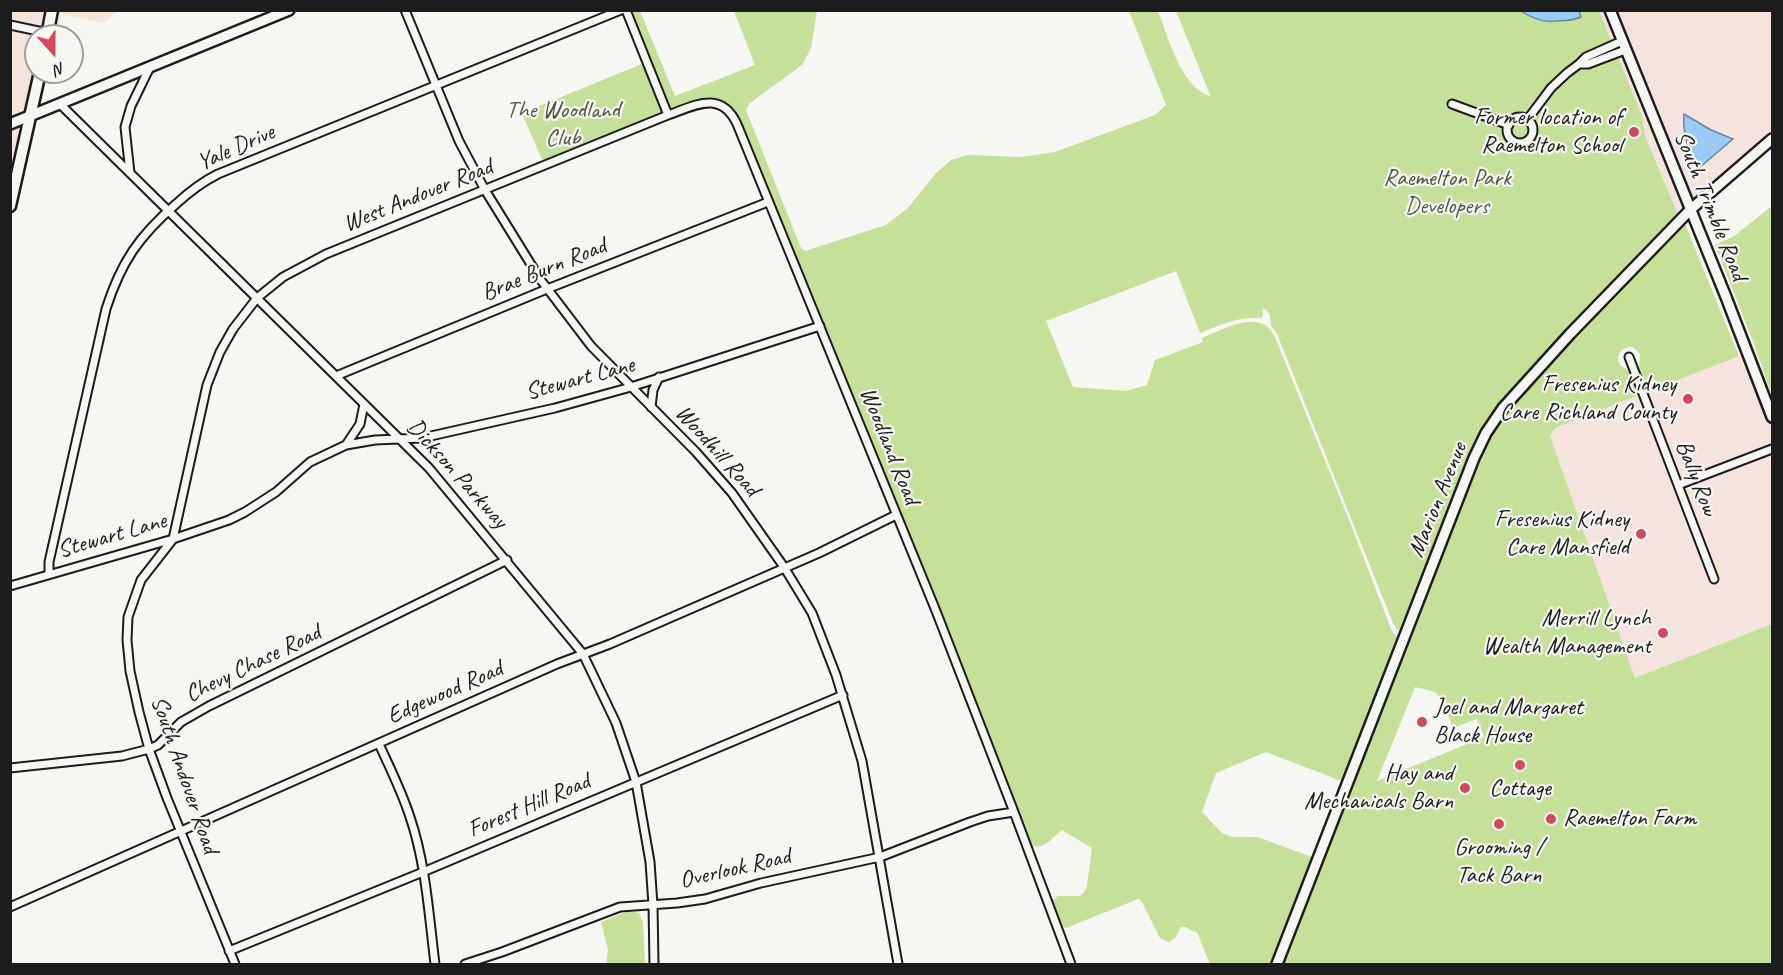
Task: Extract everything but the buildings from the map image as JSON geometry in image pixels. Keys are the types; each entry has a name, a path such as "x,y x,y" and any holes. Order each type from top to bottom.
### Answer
{"main road":[{"path":"10,206 37,84"}],"street":[{"path":"10,124 289,10"},
{"name":"Woodhill Road","path":"405,10 459,141 505,225 547,289 591,345 696,453 746,511 805,600 817,623 843,695 866,778 898,964"},
{"name":"Yale Drive","path":"49,574 49,562 112,290 128,256 157,219 194,189 218,174 621,10"},
{"path":"626,10 668,115"},
{"name":"South Trimble Road","path":"1610,10 1773,417"},
{"path":"1527,120 1551,88 1567,73 1579,64 1588,64 1624,45"},
{"path":"130,173 125,127 131,106 150,67"},
{"name":"Woodland Road","path":"668,115 706,103 718,103 728,109 737,124 897,515 1071,964"},
{"name":"Dickson Parkway","path":"60,104 429,468 583,654 616,723 636,782 650,862 654,964"},
{"path":"1452,104 1509,125"},
{"name":"West Andover Road","path":"257,298 283,277 326,254 668,115"},
{"path":"1517,118 1527,120 1533,130 1530,138 1524,142 1512,140 1508,133 1509,125 1517,118"},
{"name":"Marion Avenue","path":"1277,964 1486,433 1512,397 1690,210 1773,139"},
{"name":"Brae Burn Road","path":"336,376 547,289 768,202"},
{"name":"South Andover Road","path":"235,964 149,749 130,671 127,640 128,617 141,580 173,539 207,385 220,352 233,329 257,298"},
{"name":"Stewart Lane","path":"10,586 173,539 230,520 276,492 310,462 346,445 375,440 423,438 517,417 631,387 820,326"},
{"name":"Bally Row","path":"1629,357 1714,579"},
{"path":"651,407 653,390 659,378"},
{"path":"346,445 360,424 364,405"},
{"path":"1678,485 1773,448"},
{"name":"Edgewood Road","path":"10,907 557,664 610,644 819,553 897,515"},
{"name":"Chevy Chase Road","path":"10,768 122,756 149,749 158,745 181,722 209,706 507,560"},
{"name":"Forest Hill Road","path":"229,951 843,695"},
{"path":"379,744 410,818 423,872 435,964"},
{"name":"Overlook Road","path":"465,964 620,907 705,899 762,883 880,857 979,819 1014,812"}],"shaded area":[{"path":"11,11 118,11 103,23 61,14 59,24 24,24 24,84 46,84 42,102 30,116 11,201"},
{"path":"1595,11 1772,11 1772,145 1685,224 1577,332 1508,408 1525,14"},
{"path":"1756,349 1772,395 1772,624 1635,678 1550,436 1554,428"}],"green space":[{"name":"Raemelton Park Developers","path":"631,11 640,11 675,96 755,65 734,11 817,11 811,48 802,65 750,103 746,110 801,248 805,251 886,225 908,208 936,173 951,160 968,155 1021,157 1055,152 1155,115 1166,105 1129,11 1158,11 1171,48 1184,72 1191,83 1211,97 1176,11 1599,11 1642,116 1645,136 1677,213 1512,392 1490,419 1405,628 1397,630 1393,623 1266,309 1262,309 1261,318 1237,320 1200,333 1176,271 1046,321 1073,387 1126,391 1147,385 1155,360 1203,342 1202,338 1242,323 1261,323 1269,328 1275,337 1391,629 1399,641 1344,782 1266,752 1216,773 1202,812 1222,833 1232,837 1257,837 1315,858 1273,964 1210,964 1197,932 1181,927 1175,938 1169,942 1160,938 1141,900 1138,899 1066,928 1061,926 1052,901 1058,896 1080,896 1084,892 1087,886 1092,848 1062,830 1039,847 1031,845 889,483 737,117 723,102 707,99 671,110"},
{"name":"The Woodland Club","path":"642,64 662,113 543,162 522,113"},
{"path":"1772,206 1772,395 1715,245 1734,236"},
{"path":"1685,224 1739,356 1647,392 1639,368 1640,354 1633,347 1626,348 1620,352 1619,362 1631,374 1639,395 1555,428 1550,436 1635,678 1772,624 1772,964 1280,964 1488,438 1502,416 1577,332","holes":["1415,687 1435,692 1442,700 1453,728 1477,719 1484,737 1377,781"]},
{"path":"628,911 639,913 643,923 645,964 606,964 608,950 601,922"}],"water":[{"path":"1521,11 1579,11 1581,17 1573,20 1543,21"},
{"path":"1684,114 1711,130 1733,139 1699,168 1687,142"}],"place":[{"name":"Former location of Raemelton School","path":"1634,132"},
{"name":"Fresenius Kidney Care Richland County","path":"1688,399"},
{"name":"Fresenius Kidney Care Mansfield","path":"1641,534"},
{"name":"Merrill Lynch Wealth Management","path":"1663,633"},
{"name":"Joel and Margaret Black House","path":"1422,722"},
{"name":"Cottage","path":"1520,765"},
{"name":"Hay and Mechanicals Barn","path":"1465,788"},
{"name":"Raemelton Farm","path":"1551,819"},
{"name":"Grooming / Tack Barn","path":"1499,824"}]}
